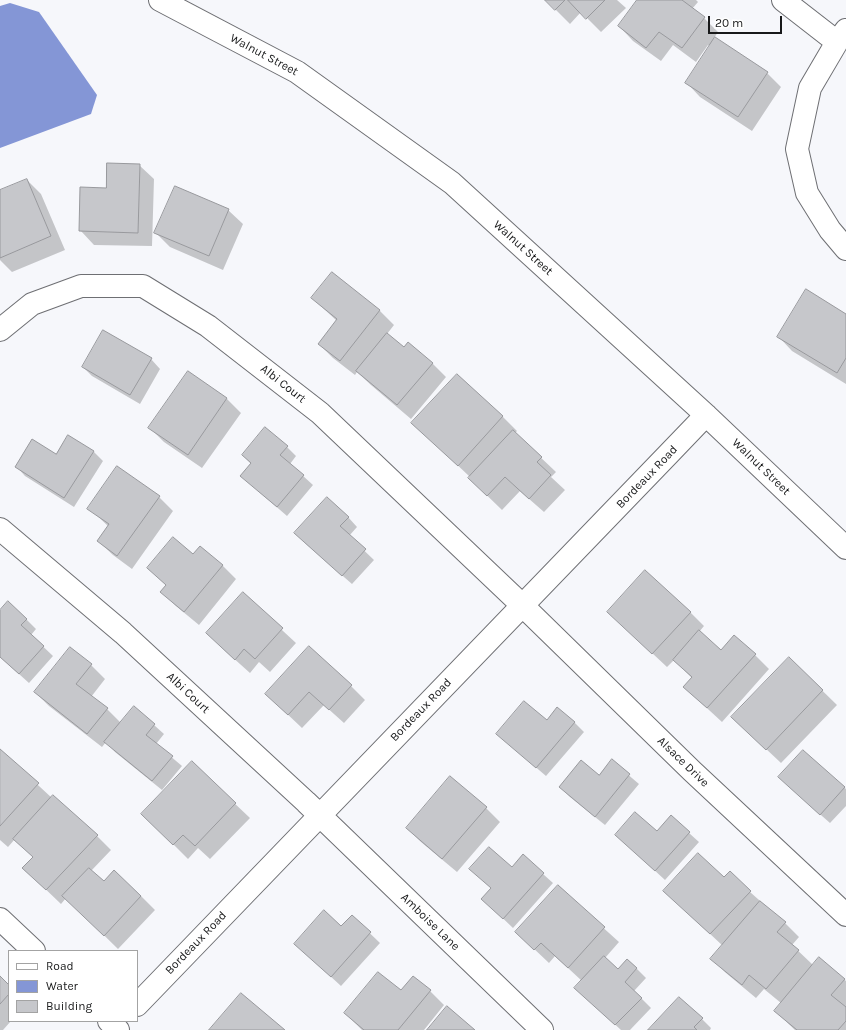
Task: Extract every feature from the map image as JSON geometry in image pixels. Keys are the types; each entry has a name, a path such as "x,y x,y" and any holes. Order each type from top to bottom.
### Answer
{"street":[{"name":"Walnut Street","path":"160,0 297,72 452,184 706,415 846,548"},
{"path":"783,0 842,36 810,88 797,149 807,193 830,230 846,249"},
{"name":"Albi Court","path":"0,330 32,304 81,286 143,286 208,326 320,413 523,606"},
{"name":"Bordeaux Road","path":"138,1004 319,814 523,606 706,415"},
{"name":"Albi Court","path":"0,529 123,633 319,814"},
{"name":"Alsace Drive","path":"523,606 692,771 846,915"},
{"name":"Amboise Lane","path":"319,814 542,1030"},
{"path":"0,919 33,950"}],"water":[{"path":"10,3 39,12 97,95 91,114 0,148 0,6"}],"building":[{"path":"545,0 565,0 555,10"},
{"path":"568,0 605,0 586,19"},
{"path":"637,0 682,0 705,17 682,48 659,32 646,48 618,26"},
{"path":"715,37 768,72 738,117 685,83"},
{"path":"107,163 140,164 138,233 79,231 80,187 106,188"},
{"path":"27,179 51,236 0,258 0,190"},
{"path":"175,186 229,209 209,256 154,233"},
{"path":"332,272 380,310 340,361 318,344 337,319 311,298"},
{"path":"806,289 846,314 846,358 837,373 777,337"},
{"path":"103,330 152,358 130,395 82,367"},
{"path":"387,333 404,347 408,342 433,363 397,405 356,371"},
{"path":"188,371 227,398 188,455 148,428"},
{"path":"457,374 503,416 458,466 411,423"},
{"path":"265,427 288,446 280,455 304,475 277,507 240,476 251,463 242,455"},
{"path":"513,430 542,457 537,462 551,475 529,499 505,477 487,496 468,478"},
{"path":"68,435 94,451 64,498 15,467 32,439 56,454"},
{"path":"117,466 160,496 117,556 97,541 109,524 87,509"},
{"path":"327,497 349,517 340,526 366,549 342,576 294,533"},
{"path":"173,537 193,554 200,546 223,565 184,612 160,592 166,585 147,568"},
{"path":"645,570 691,612 652,654 607,612"},
{"path":"243,592 283,628 255,659 244,649 235,660 206,633"},
{"path":"8,601 27,619 21,625 44,646 19,674 0,657 0,610"},
{"path":"699,630 721,650 734,635 756,654 707,708 683,687 692,677 673,660"},
{"path":"309,646 352,685 329,710 309,692 288,715 265,694"},
{"path":"70,647 92,664 76,684 108,708 87,734 34,692"},
{"path":"789,657 823,690 766,750 731,717"},
{"path":"524,701 547,720 557,707 575,722 536,768 496,734"},
{"path":"134,706 155,724 146,735 173,756 152,781 104,742"},
{"path":"0,749 39,783 0,826"},
{"path":"803,750 845,787 820,815 778,777"},
{"path":"612,759 630,774 595,817 559,787 581,760 599,775"},
{"path":"192,761 236,803 195,846 183,835 173,845 141,814"},
{"path":"450,776 487,807 442,859 406,828"},
{"path":"53,795 98,835 46,890 22,868 33,857 13,839"},
{"path":"635,812 657,831 671,815 690,832 655,871 615,835"},
{"path":"489,847 512,867 523,854 544,873 503,919 481,899 491,888 469,869"},
{"path":"698,853 724,877 730,871 751,891 710,934 663,891"},
{"path":"89,868 104,881 114,870 141,896 104,936 62,896"},
{"path":"558,885 605,927 568,968 541,943 534,950 515,932"},
{"path":"760,901 786,922 777,932 799,950 766,989 749,975 742,985 710,959"},
{"path":"324,910 341,926 352,915 371,932 331,977 294,944"},
{"path":"604,956 618,969 627,959 637,968 625,982 642,998 615,1025 574,988"},
{"path":"819,957 845,979 831,995 846,1007 846,1021 838,1030 797,1030 774,1011"},
{"path":"378,972 401,990 413,976 431,990 398,1030 364,1030 344,1013"},
{"path":"0,976 8,984 8,995 0,1004"},
{"path":"241,993 285,1030 209,1030"},
{"path":"679,997 703,1018 694,1027 697,1030 648,1030"},
{"path":"447,1006 475,1030 427,1030"}]}
